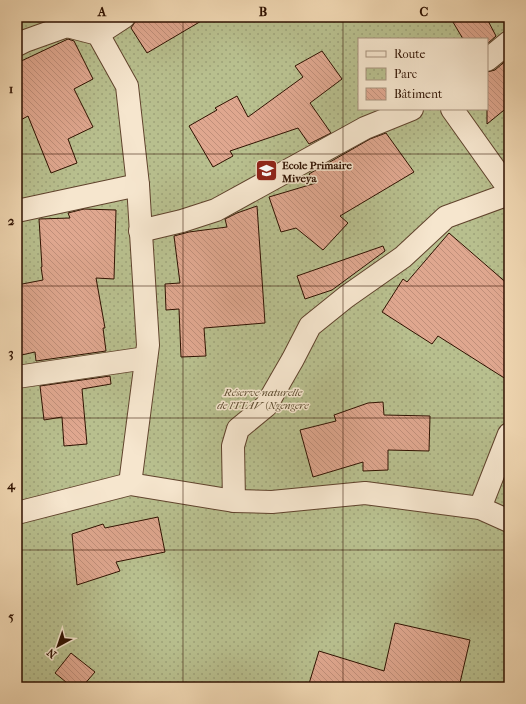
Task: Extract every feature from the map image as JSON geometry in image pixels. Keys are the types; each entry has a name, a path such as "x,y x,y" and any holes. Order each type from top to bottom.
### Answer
{"street":[{"path":"17,45 67,26 94,26 124,17"},
{"path":"94,26 127,86 138,185 148,345 130,484"},
{"path":"488,59 509,42"},
{"path":"140,231 182,221 216,210 365,128 410,110"},
{"path":"453,110 509,189"},
{"path":"17,211 138,185"},
{"path":"234,501 233,446 238,429 266,406 310,326 346,297 403,257 446,217 509,194"},
{"path":"17,377 146,358"},
{"path":"480,508 509,434"},
{"path":"17,513 130,484 234,501 272,502 365,493 480,508 509,520"}],"green space":[{"name":"Réserve naturelle de l'ITAV (Ngengere","path":"17,17 509,17 509,687 17,687"}],"building":[{"path":"144,17 208,17 147,53 131,28 135,22"},
{"path":"450,17 486,17 496,36 488,43 488,38 462,38"},
{"path":"68,39 74,41 93,79 74,89 93,127 68,139 77,163 51,173 28,116 17,122 17,63"},
{"path":"322,51 342,79 310,103 331,133 309,144 298,128 230,151 233,156 213,167 189,126 217,110 215,108 237,96 248,117 303,77 295,66"},
{"path":"509,58 509,106 487,124 488,72 495,70"},
{"path":"386,133 414,172 340,216 348,223 323,250 296,228 281,232 269,197 316,183 309,174 370,139"},
{"path":"257,206 265,323 204,328 206,356 181,357 179,309 166,310 165,284 180,283 174,236 189,232 227,227 225,219"},
{"path":"84,209 116,210 114,279 96,278 105,328 103,328 106,351 36,361 35,352 17,356 17,285 43,280 39,219 70,218 68,213"},
{"path":"449,233 509,285 509,381 438,336 432,344 382,312 403,279 407,282"},
{"path":"383,246 385,251 332,290 305,299 297,276"},
{"path":"110,376 111,384 82,389 87,444 64,446 62,417 44,420 40,386"},
{"path":"383,402 384,415 430,416 429,451 388,450 388,470 363,471 363,462 313,477 300,430 336,421 334,415 368,403"},
{"path":"158,517 165,552 116,562 120,571 77,585 72,534 103,524 105,528"},
{"path":"395,623 470,640 459,687 440,687 418,682 417,687 308,687 319,651 384,671"},
{"path":"71,653 95,672 82,687 72,687 55,673"}],"place":[{"name":"Ecole Primaire Miveya","path":"267,171"}]}
